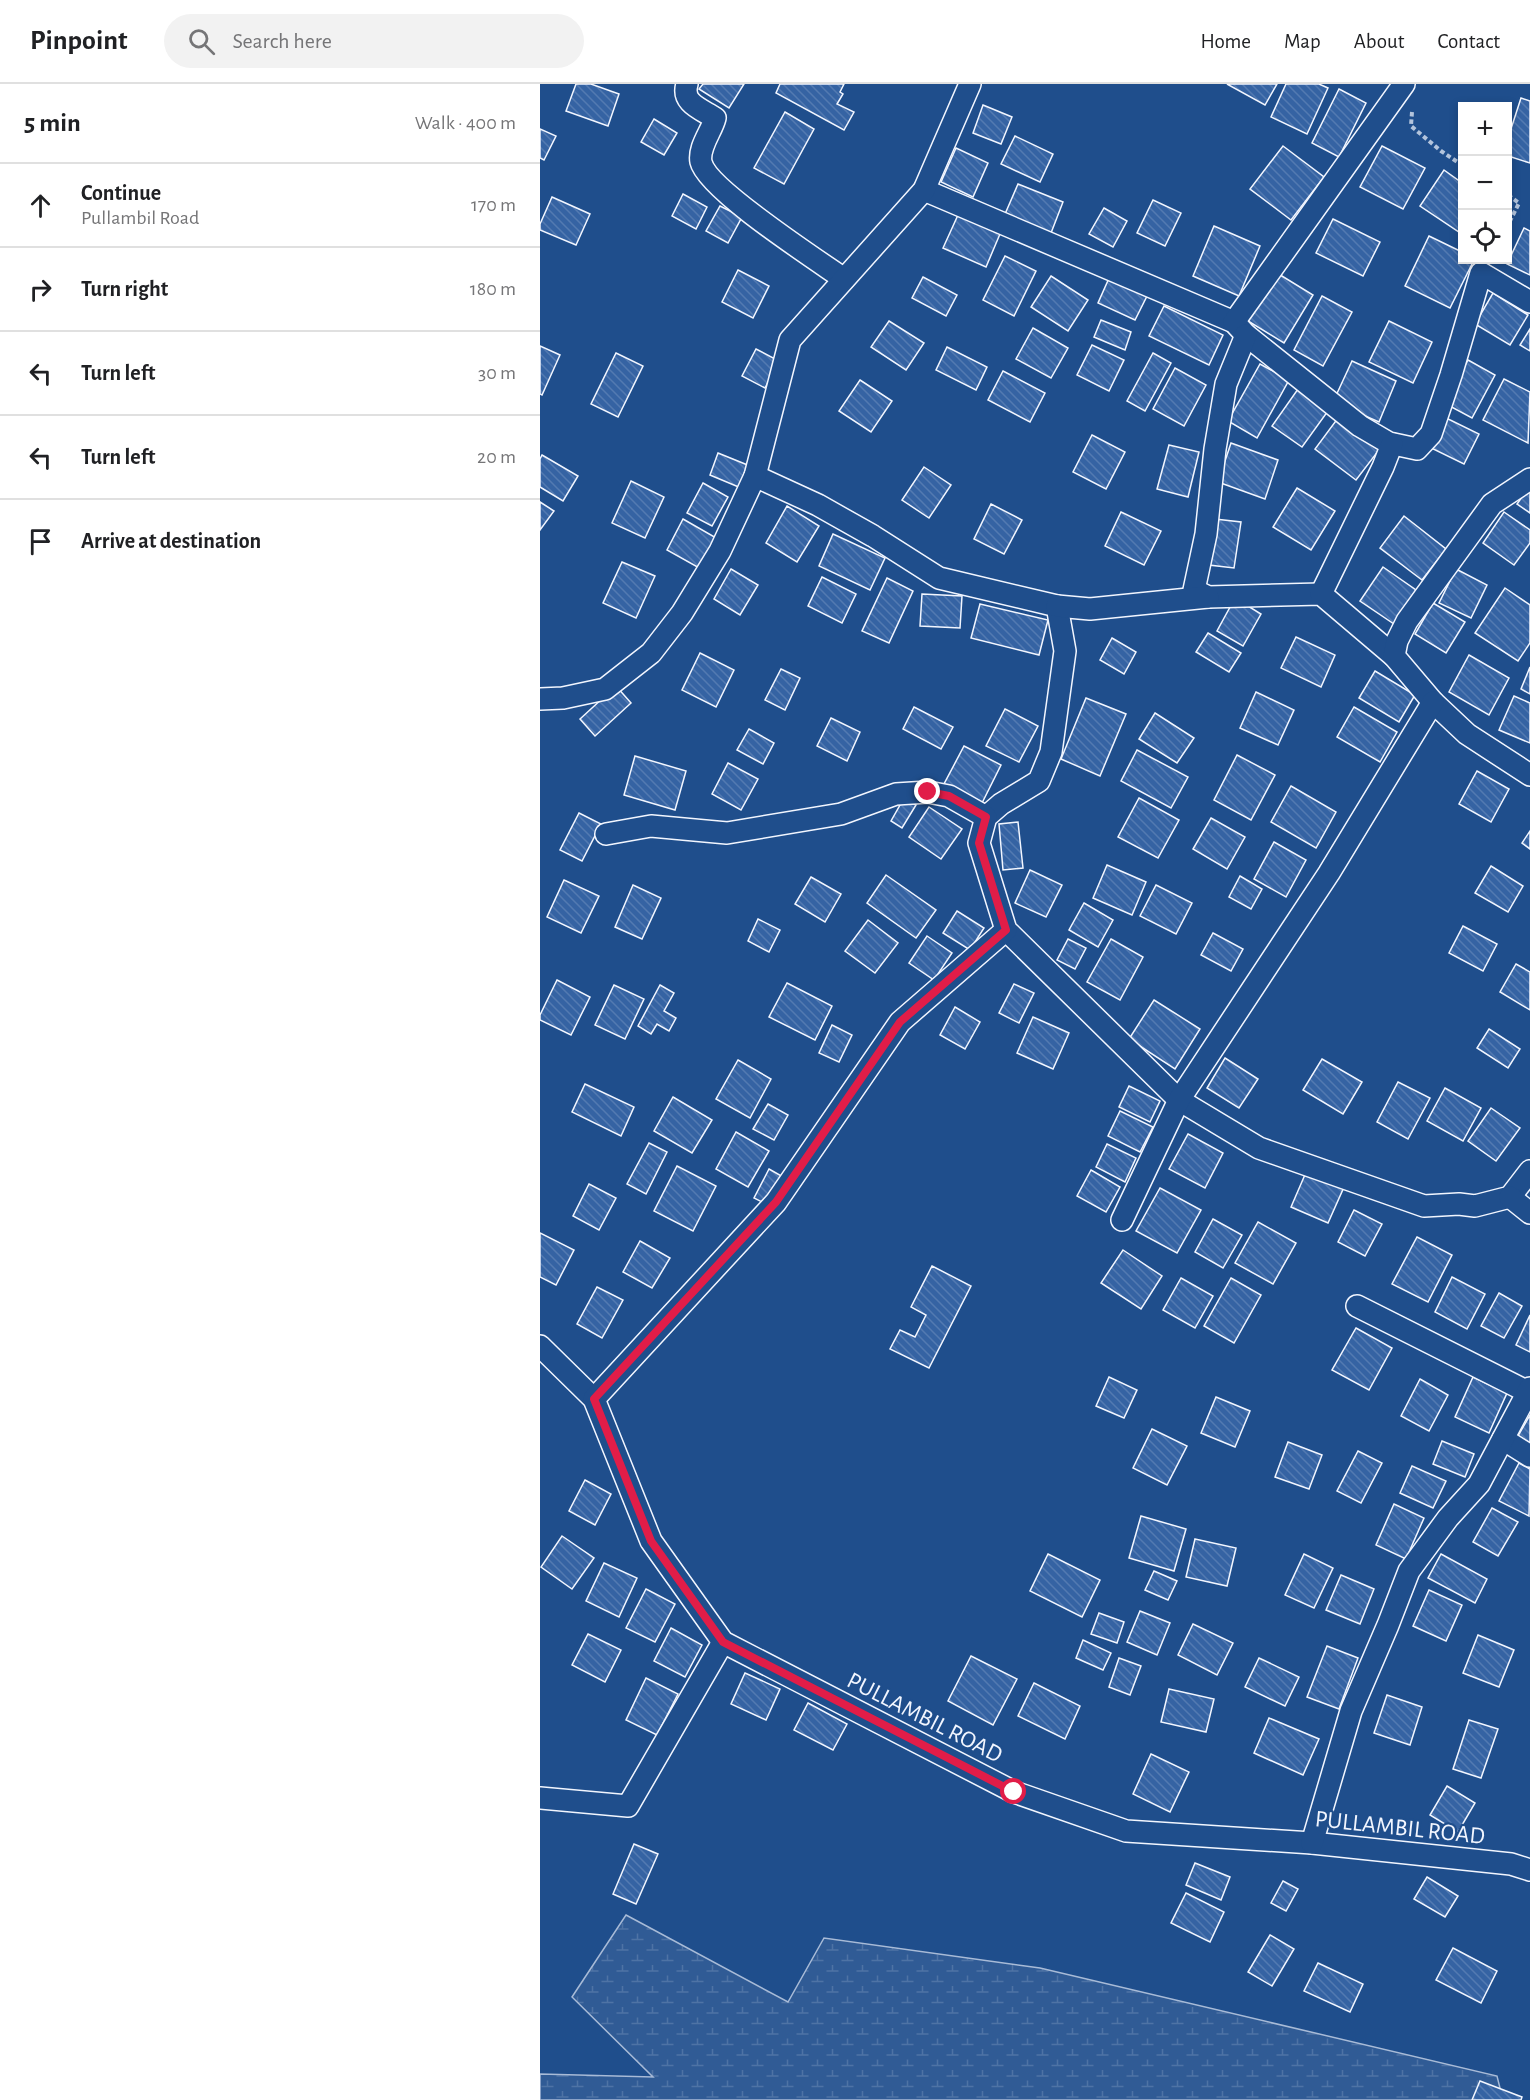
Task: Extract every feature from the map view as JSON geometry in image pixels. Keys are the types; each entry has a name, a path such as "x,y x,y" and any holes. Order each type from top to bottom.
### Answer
{"street":[{"path":"687,84 685,92 687,99 715,118 703,147 701,161 708,175 758,220 844,279"},
{"path":"540,699 563,698 605,689 651,653 682,613 720,551 755,476 790,340 924,190 970,84"},
{"path":"1208,597 1194,590 1206,534 1215,449 1226,384 1240,329 1408,93"},
{"path":"924,190 1240,329 1360,426 1392,444 1417,449 1431,434 1481,273 1530,302"},
{"path":"1321,594 1392,444"},
{"path":"755,476 818,505 873,536 939,578 1058,606 1090,609 1208,597 1321,594 1394,656 1433,702 1467,734 1530,775"},
{"path":"1394,656 1397,641 1407,621 1492,504 1530,478"},
{"path":"1058,606 1065,651 1051,753 1039,781 1001,804 986,817 979,843 1006,930 1179,1100 1260,1148 1424,1206 1459,1204 1474,1206 1510,1197 1530,1171"},
{"path":"1122,1220 1179,1100 1329,873 1433,702"},
{"path":"606,834 651,826 727,833 841,814 896,794 928,792 949,796 986,817"},
{"path":"594,1399 776,1202 900,1022 1006,930"},
{"path":"1510,1197 1530,1214"},
{"path":"1312,1843 1350,1711 1388,1626 1409,1571 1448,1518 1479,1484 1529,1390 1357,1306"},
{"name":"PULLAMBIL ROAD","path":"540,1346 594,1399 651,1541 723,1642 1014,1792 1126,1831 1312,1843 1511,1864 1530,1870"},
{"path":"1503,1438 1530,1456"},
{"path":"540,1798 628,1806 723,1642"}],"path":[{"path":"1408,93 1412,126 1458,162"},
{"path":"1512,198 1520,203 1512,218"}],"green space":[{"path":"626,1915 788,2002 824,1938 1040,1968 1497,2076 1503,2100 540,2100 540,2074 653,2077 572,1997"}],"building":[{"path":"576,84 591,84 619,94 608,126 566,111"},
{"path":"703,84 744,84 729,108 699,89"},
{"path":"780,84 844,84 840,92 843,94 837,104 854,112 844,130 776,93"},
{"path":"1227,84 1277,84 1265,105"},
{"path":"1286,84 1319,84 1328,88 1307,134 1271,117"},
{"path":"1339,89 1366,103 1339,157 1312,143"},
{"path":"1521,98 1530,101 1530,163 1512,157 1512,126"},
{"path":"983,105 1012,117 1001,144 973,133"},
{"path":"785,112 814,129 784,184 754,168"},
{"path":"654,119 677,133 664,155 641,142"},
{"path":"540,129 556,136 544,160 540,158"},
{"path":"1015,136 1053,154 1040,182 1001,164"},
{"path":"1283,146 1324,177 1291,220 1250,189"},
{"path":"1382,146 1425,168 1403,209 1360,187"},
{"path":"956,148 988,163 973,197 941,182"},
{"path":"1444,170 1458,180 1458,231 1420,206"},
{"path":"1018,184 1063,202 1051,233 1005,214"},
{"path":"683,194 707,207 696,229 672,216"},
{"path":"552,197 590,214 576,245 540,230 540,224"},
{"path":"1153,200 1181,213 1165,246 1137,233"},
{"path":"720,206 742,217 728,243 706,231"},
{"path":"1104,208 1127,221 1113,247 1089,234"},
{"path":"958,215 1000,234 986,267 943,248"},
{"path":"1333,219 1380,242 1363,276 1316,253"},
{"path":"1214,226 1260,246 1239,296 1193,276"},
{"path":"1524,228 1530,231 1530,275 1507,264 1512,264 1512,253"},
{"path":"1429,236 1458,250 1458,264 1472,264 1450,308 1405,286"},
{"path":"1005,256 1036,271 1014,316 983,300"},
{"path":"738,270 769,286 753,318 722,302"},
{"path":"1277,273 1313,295 1284,343 1248,321"},
{"path":"1051,276 1088,300 1068,331 1031,307"},
{"path":"1110,276 1148,294 1135,320 1098,303"},
{"path":"923,277 957,295 946,316 912,298"},
{"path":"1493,293 1528,315 1510,345 1475,324"},
{"path":"1322,296 1352,312 1323,366 1294,350"},
{"path":"1164,306 1223,335 1209,365 1149,336"},
{"path":"1101,320 1131,332 1125,350 1094,337"},
{"path":"889,321 924,343 906,370 871,347"},
{"path":"1389,321 1432,342 1413,383 1369,362"},
{"path":"1033,328 1068,348 1051,378 1016,359"},
{"path":"1530,329 1530,351 1520,345"},
{"path":"1092,345 1124,360 1109,391 1077,375"},
{"path":"540,346 560,355 542,395 540,394"},
{"path":"947,347 987,367 976,390 936,370"},
{"path":"756,349 779,361 765,388 742,376"},
{"path":"616,353 643,366 618,417 591,404"},
{"path":"1153,353 1171,363 1145,411 1127,401"},
{"path":"1468,360 1495,375 1472,418 1444,403"},
{"path":"1352,361 1396,381 1379,422 1333,402"},
{"path":"1260,364 1289,380 1257,438 1228,421"},
{"path":"1175,368 1206,385 1184,426 1153,409"},
{"path":"1003,371 1045,393 1030,422 988,400"},
{"path":"1504,379 1530,392 1528,443 1483,420"},
{"path":"860,380 892,401 871,432 839,411"},
{"path":"1298,389 1328,411 1302,447 1272,426"},
{"path":"1440,415 1479,434 1464,464 1425,445"},
{"path":"1338,418 1379,450 1356,480 1315,449"},
{"path":"1092,435 1125,452 1106,489 1073,472"},
{"path":"1231,443 1278,460 1265,499 1218,482"},
{"path":"1169,445 1199,452 1188,497 1157,489"},
{"path":"718,453 750,466 741,488 710,475"},
{"path":"542,455 578,476 563,501 540,487"},
{"path":"924,467 951,485 929,518 902,500"},
{"path":"631,481 664,497 645,538 612,523"},
{"path":"703,483 728,497 712,526 687,513"},
{"path":"1530,486 1530,513 1517,504"},
{"path":"1297,488 1335,511 1311,550 1273,527"},
{"path":"540,502 554,511 540,530"},
{"path":"991,504 1022,520 1004,554 974,539"},
{"path":"787,506 819,526 797,562 766,543"},
{"path":"1121,512 1161,531 1144,565 1105,546"},
{"path":"1504,512 1530,530 1530,543 1514,565 1483,543"},
{"path":"1404,516 1446,549 1422,580 1380,548"},
{"path":"683,519 718,539 701,569 667,550"},
{"path":"1215,519 1241,522 1234,568 1209,565"},
{"path":"833,534 885,558 870,590 819,566"},
{"path":"622,562 655,576 636,618 603,603"},
{"path":"1383,567 1416,590 1394,624 1360,601"},
{"path":"731,569 758,585 740,615 714,599"},
{"path":"1456,569 1487,585 1471,618 1439,603"},
{"path":"822,577 856,594 842,623 808,606"},
{"path":"887,578 913,591 889,643 862,631"},
{"path":"1505,588 1530,605 1530,643 1518,661 1475,633"},
{"path":"922,594 962,596 960,628 920,626"},
{"path":"1235,598 1261,614 1243,646 1217,631"},
{"path":"1433,603 1465,622 1446,653 1415,634"},
{"path":"980,604 1048,620 1039,655 971,638"},
{"path":"1208,633 1241,653 1229,672 1196,652"},
{"path":"1296,637 1335,655 1321,687 1281,668"},
{"path":"1112,638 1136,652 1124,674 1100,660"},
{"path":"700,653 734,670 716,707 682,690"},
{"path":"1469,655 1509,678 1489,715 1449,692"},
{"path":"1530,667 1530,694 1521,689"},
{"path":"781,669 800,678 785,710 765,700"},
{"path":"1375,671 1415,695 1399,722 1359,698"},
{"path":"616,686 631,703 595,736 580,719"},
{"path":"1256,692 1294,710 1278,745 1240,728"},
{"path":"1514,696 1530,703 1530,743 1499,730"},
{"path":"1086,698 1126,714 1100,776 1061,759"},
{"path":"914,707 953,727 941,749 903,729"},
{"path":"1354,707 1397,732 1380,762 1337,737"},
{"path":"1005,709 1038,726 1019,762 986,746"},
{"path":"1155,713 1194,738 1177,763 1139,739"},
{"path":"831,718 860,732 847,761 817,746"},
{"path":"749,729 774,743 763,764 737,750"},
{"path":"964,746 1001,765 982,803 944,784"},
{"path":"1137,750 1188,777 1171,808 1121,781"},
{"path":"1237,755 1275,775 1251,820 1214,800"},
{"path":"635,756 686,771 675,810 624,795"},
{"path":"728,763 758,779 741,810 712,794"},
{"path":"1477,771 1509,789 1491,822 1459,804"},
{"path":"1291,786 1336,812 1316,848 1271,822"},
{"path":"904,798 916,805 902,828 891,821"},
{"path":"1139,798 1179,820 1158,858 1118,837"},
{"path":"929,807 962,829 941,859 909,837"},
{"path":"579,813 601,824 582,861 560,850"},
{"path":"1211,818 1245,837 1227,869 1193,849"},
{"path":"1018,822 1023,868 1003,870 999,824"},
{"path":"1530,831 1530,849 1522,843"},
{"path":"1274,842 1306,860 1286,897 1254,879"},
{"path":"1107,865 1146,882 1132,915 1093,898"},
{"path":"1491,866 1523,886 1508,912 1475,893"},
{"path":"1030,870 1062,885 1046,917 1015,903"},
{"path":"886,875 936,910 916,938 867,903"},
{"path":"1240,876 1262,889 1251,909 1229,897"},
{"path":"811,877 841,894 825,922 795,904"},
{"path":"564,880 599,896 581,933 547,917"},
{"path":"633,885 661,898 642,939 615,927"},
{"path":"1156,885 1192,903 1176,934 1140,916"},
{"path":"1084,903 1113,920 1098,947 1069,930"},
{"path":"957,911 984,928 970,950 943,933"},
{"path":"758,919 780,930 769,952 748,941"},
{"path":"868,920 898,943 875,973 845,951"},
{"path":"1463,926 1497,944 1483,971 1449,953"},
{"path":"1213,933 1243,949 1231,971 1201,955"},
{"path":"927,936 952,953 934,980 909,963"},
{"path":"1068,939 1086,948 1075,969 1057,960"},
{"path":"1111,939 1143,957 1120,1000 1087,982"},
{"path":"1516,964 1530,972 1530,1010 1500,992"},
{"path":"557,980 590,997 571,1035 540,1020 540,1015"},
{"path":"787,983 832,1006 815,1040 769,1017"},
{"path":"1014,984 1034,993 1019,1023 999,1013"},
{"path":"614,985 644,999 625,1039 595,1025"},
{"path":"660,985 674,993 664,1011 676,1018 669,1031 657,1024 651,1034 638,1026"},
{"path":"1154,1000 1200,1029 1175,1069 1129,1039"},
{"path":"955,1007 980,1022 965,1049 940,1035"},
{"path":"1033,1017 1069,1033 1053,1069 1017,1053"},
{"path":"832,1025 852,1035 839,1062 819,1053"},
{"path":"1489,1029 1520,1049 1508,1068 1477,1048"},
{"path":"1225,1058 1258,1079 1239,1108 1207,1088"},
{"path":"1322,1059 1362,1082 1343,1114 1303,1090"},
{"path":"738,1060 771,1079 750,1118 716,1099"},
{"path":"1398,1082 1430,1098 1408,1139 1377,1122"},
{"path":"585,1084 634,1107 621,1136 572,1112"},
{"path":"1129,1086 1160,1101 1150,1122 1119,1107"},
{"path":"1445,1088 1481,1108 1463,1141 1427,1121"},
{"path":"673,1097 712,1120 692,1153 654,1131"},
{"path":"768,1104 788,1115 774,1140 753,1129"},
{"path":"1491,1108 1520,1128 1496,1161 1468,1141"},
{"path":"1120,1111 1153,1127 1140,1152 1108,1136"},
{"path":"736,1132 769,1151 748,1187 716,1169"},
{"path":"1188,1134 1223,1153 1205,1188 1169,1169"},
{"path":"649,1143 667,1152 646,1194 627,1184"},
{"path":"1107,1144 1136,1158 1125,1182 1096,1167"},
{"path":"677,1166 716,1186 693,1231 654,1211"},
{"path":"769,1169 785,1178 770,1206 754,1198"},
{"path":"1091,1170 1120,1187 1106,1212 1077,1196"},
{"path":"1307,1170 1344,1187 1328,1223 1291,1207"},
{"path":"589,1184 616,1198 599,1230 573,1216"},
{"path":"1160,1188 1201,1210 1177,1253 1136,1231"},
{"path":"1354,1210 1382,1224 1365,1256 1338,1242"},
{"path":"1213,1219 1242,1235 1223,1268 1195,1252"},
{"path":"1258,1222 1296,1243 1273,1284 1235,1263"},
{"path":"540,1233 574,1250 556,1285 540,1277"},
{"path":"1417,1237 1452,1255 1428,1302 1392,1284"},
{"path":"640,1241 670,1258 652,1288 623,1272"},
{"path":"1123,1250 1162,1276 1141,1309 1101,1283"},
{"path":"932,1266 971,1286 929,1368 890,1349 900,1330 915,1337 926,1315 911,1307"},
{"path":"1452,1277 1485,1294 1467,1329 1435,1312"},
{"path":"1181,1278 1213,1296 1195,1328 1163,1310"},
{"path":"1231,1278 1261,1295 1234,1343 1204,1326"},
{"path":"597,1287 623,1300 602,1338 577,1324"},
{"path":"1499,1293 1522,1306 1504,1338 1481,1326"},
{"path":"1530,1315 1530,1352 1516,1345"},
{"path":"1356,1328 1392,1348 1369,1390 1332,1370"},
{"path":"1109,1377 1137,1390 1124,1418 1096,1406"},
{"path":"1473,1377 1507,1393 1489,1433 1455,1417"},
{"path":"1420,1379 1448,1395 1429,1431 1401,1416"},
{"path":"1216,1397 1250,1411 1235,1447 1201,1433"},
{"path":"1530,1415 1530,1443 1518,1436"},
{"path":"1152,1429 1187,1446 1167,1485 1133,1468"},
{"path":"1442,1441 1474,1454 1465,1477 1433,1464"},
{"path":"1288,1442 1322,1455 1309,1489 1275,1477"},
{"path":"1358,1451 1382,1463 1361,1503 1337,1491"},
{"path":"1519,1463 1530,1469 1529,1516 1499,1501"},
{"path":"1412,1466 1446,1481 1433,1508 1400,1493"},
{"path":"585,1480 611,1494 595,1525 569,1511"},
{"path":"1394,1504 1424,1518 1406,1559 1376,1545"},
{"path":"1492,1508 1518,1522 1498,1556 1473,1542"},
{"path":"1141,1516 1186,1529 1174,1571 1129,1558"},
{"path":"562,1536 594,1558 572,1589 541,1567"},
{"path":"1195,1539 1236,1548 1227,1586 1186,1577"},
{"path":"1048,1554 1100,1580 1082,1617 1030,1591"},
{"path":"1304,1554 1333,1568 1314,1608 1285,1595"},
{"path":"1441,1554 1487,1579 1475,1603 1428,1578"},
{"path":"604,1563 637,1578 619,1617 586,1601"},
{"path":"1154,1571 1177,1581 1168,1600 1145,1590"},
{"path":"1341,1575 1374,1589 1360,1624 1326,1610"},
{"path":"646,1589 675,1604 655,1642 626,1628"},
{"path":"1429,1590 1462,1605 1446,1641 1413,1626"},
{"path":"1140,1611 1170,1623 1157,1655 1127,1642"},
{"path":"1099,1613 1124,1622 1117,1643 1091,1634"},
{"path":"1193,1624 1233,1643 1217,1675 1178,1655"},
{"path":"671,1628 702,1645 685,1677 654,1661"},
{"path":"588,1634 621,1650 605,1682 572,1665"},
{"path":"1478,1635 1514,1650 1499,1687 1463,1673"},
{"path":"1083,1640 1111,1653 1103,1670 1076,1658"},
{"path":"1327,1646 1358,1658 1339,1709 1307,1697"},
{"path":"971,1656 1017,1679 993,1725 948,1701"},
{"path":"1119,1658 1141,1666 1130,1695 1109,1687"},
{"path":"1259,1658 1299,1677 1285,1706 1245,1687"},
{"path":"745,1673 780,1689 766,1720 731,1704"},
{"path":"646,1678 678,1694 657,1735 626,1720"},
{"path":"1034,1683 1080,1706 1065,1739 1018,1716"},
{"path":"1169,1689 1214,1699 1206,1732 1161,1722"},
{"path":"1387,1695 1422,1707 1410,1745 1374,1733"},
{"path":"808,1703 847,1724 833,1750 794,1730"},
{"path":"1269,1718 1319,1739 1303,1775 1254,1753"},
{"path":"1469,1720 1498,1729 1481,1778 1453,1769"},
{"path":"1151,1754 1189,1772 1170,1812 1133,1794"},
{"path":"1447,1786 1475,1803 1458,1832 1430,1815"},
{"path":"634,1844 658,1854 636,1904 613,1894"},
{"path":"1195,1863 1230,1877 1221,1900 1186,1885"},
{"path":"1427,1877 1458,1896 1445,1917 1414,1899"},
{"path":"1283,1881 1298,1889 1286,1911 1271,1903"},
{"path":"1186,1893 1224,1912 1210,1942 1171,1923"},
{"path":"1270,1935 1294,1949 1272,1986 1248,1972"},
{"path":"1453,1948 1497,1971 1481,2003 1436,1980"},
{"path":"1318,1963 1363,1984 1350,2012 1304,1991"},
{"path":"1480,2081 1522,2097 1521,2100 1472,2100"}],"route":[{"path":"928,792 949,796 986,817 979,843 1006,930 900,1022 776,1202 594,1399 651,1541 723,1642 1014,1792"}]}
